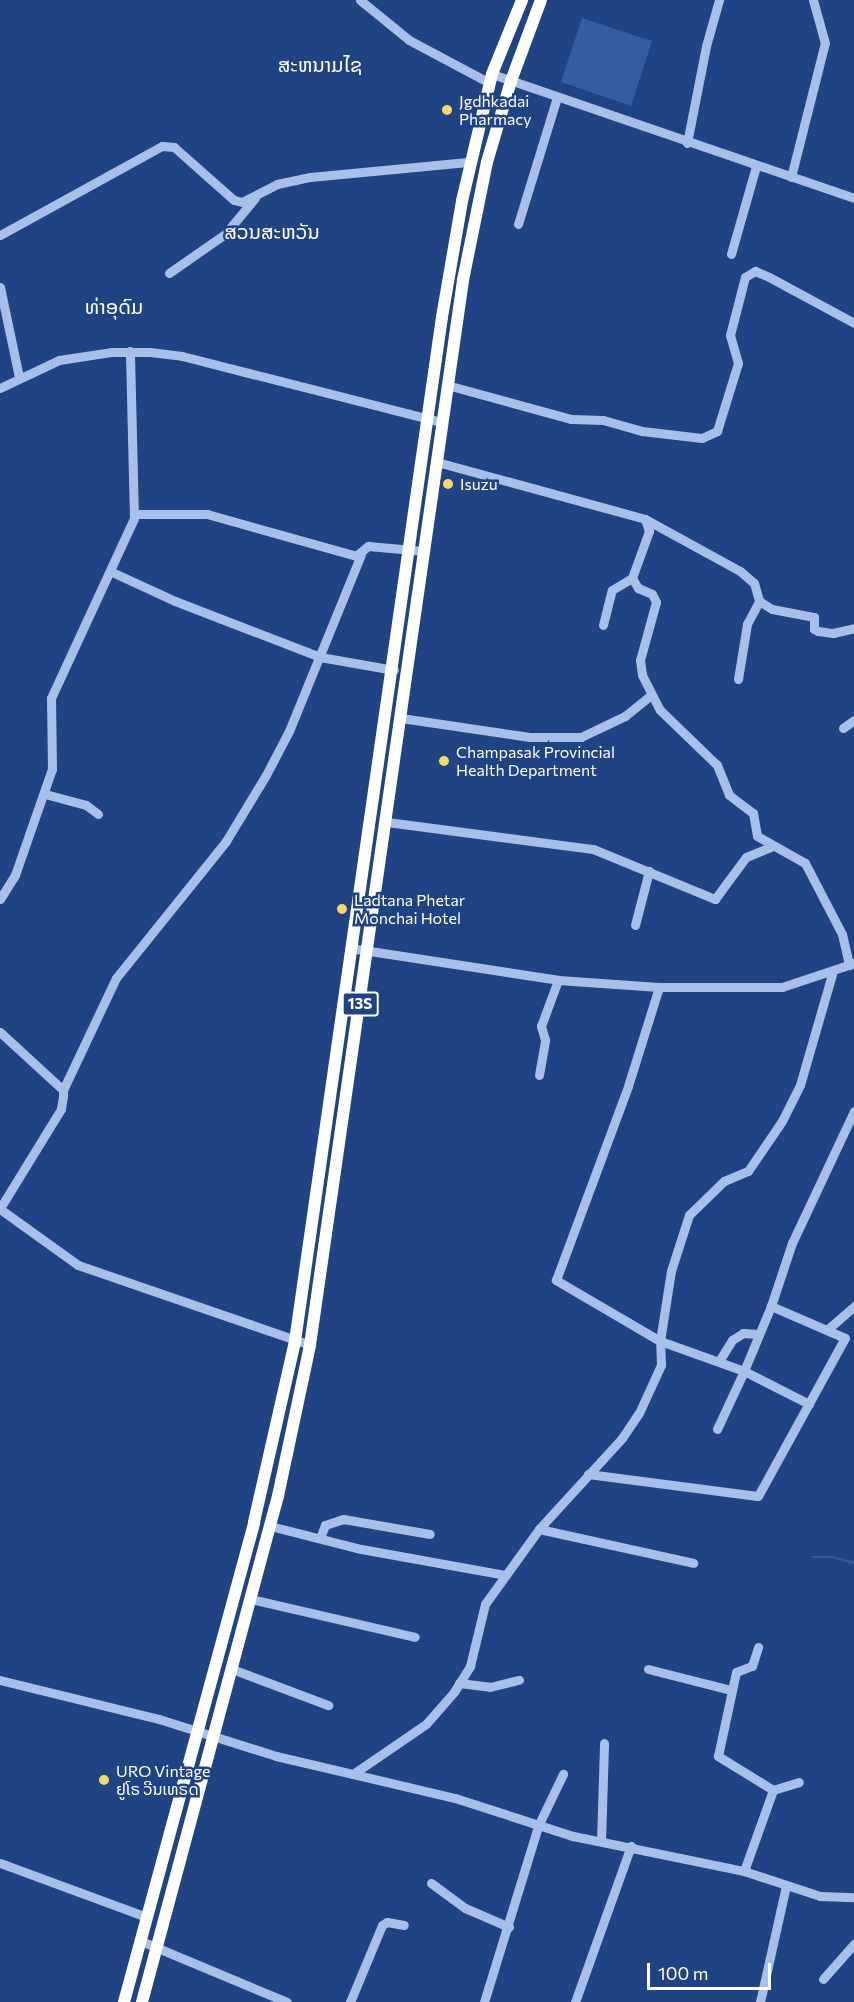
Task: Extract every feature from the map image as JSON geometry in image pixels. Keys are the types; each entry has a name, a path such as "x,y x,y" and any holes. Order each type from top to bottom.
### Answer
{"highway":[{"name":"13S","path":"124,2002 261,1490 295,1341 409,549 434,422 442,317 470,162 491,79 522,0"},
{"name":"13S","path":"141,2002 278,1496 310,1345 437,462 434,422 447,386 487,162 511,81 541,0"},
{"path":"261,1490 278,1496"}],"street":[{"path":"360,0 409,40 491,79 511,81 687,143 854,198"},
{"path":"687,143 706,46 720,0"},
{"path":"791,177 825,43 813,0"},
{"path":"518,224 557,97"},
{"path":"0,235 168,145 234,200 255,198"},
{"path":"169,273 225,234 255,198 270,187 310,177 470,162"},
{"path":"731,254 756,166"},
{"path":"447,386 571,419 603,420 660,434 702,438 717,431 738,363 730,335 745,277 755,271 854,323"},
{"path":"0,287 19,377"},
{"path":"0,899 15,875 52,769 51,698 112,572 135,514 130,351"},
{"path":"0,388 59,360 130,351 182,356 434,422"},
{"path":"437,462 645,519 740,571 754,583 759,601 772,609 814,617 814,629 818,631 833,633 854,628"},
{"path":"135,514 207,514 361,555"},
{"path":"603,625 612,590 632,578 649,531 645,519"},
{"path":"310,1345 78,1265 0,1209 61,1109 63,1090 116,978 213,858 250,802 289,731 361,555 368,546 424,551"},
{"path":"112,572 320,657 393,670"},
{"path":"350,948 558,980 659,987 782,987 851,964 842,934 805,863 791,853 771,847 757,836 753,813 729,795 717,765 660,710 651,695 640,660 656,602 652,594 638,588 632,578"},
{"path":"738,679 747,624 759,601"},
{"path":"401,718 530,737 580,737 626,716 651,695"},
{"path":"843,728 854,720"},
{"path":"45,794 86,805 98,814"},
{"path":"387,822 593,849 715,899 746,857 771,847"},
{"path":"635,925 650,871"},
{"path":"353,1774 426,1724 459,1683 470,1665 485,1604 538,1529 639,1413 661,1365 660,1341 671,1271 689,1215 724,1181 748,1171 782,1121 800,1085 833,971"},
{"path":"539,1076 545,1040 541,1026 558,980"},
{"path":"659,987 628,1086 556,1280 660,1341 744,1371 809,1404"},
{"path":"0,1032 63,1090"},
{"path":"717,1429 771,1306 792,1243 853,1118"},
{"path":"588,1474 758,1496 845,1338 771,1306"},
{"path":"828,1329 854,1306"},
{"path":"719,1361 732,1340 743,1334 758,1334"},
{"path":"320,1538 325,1525 343,1519 430,1534"},
{"path":"270,1526 361,1550 505,1575"},
{"path":"538,1529 693,1563"},
{"path":"251,1599 415,1637"},
{"path":"758,1647 752,1666 736,1671 718,1756 773,1790 799,1782"},
{"path":"232,1669 328,1706"},
{"path":"648,1669 731,1690"},
{"path":"0,1680 197,1730 276,1756 455,1798 538,1826 744,1871 820,1896 854,1897"},
{"path":"459,1683 490,1687 519,1680"},
{"path":"601,1841 604,1743"},
{"path":"484,2002 509,1927 538,1826 563,1773"},
{"path":"744,1871 773,1790"},
{"path":"575,2002 631,1846"},
{"path":"0,1863 147,1917"},
{"path":"431,1882 465,1908 509,1927"},
{"path":"760,2002 786,1886"},
{"path":"350,2002 382,1924 404,1925"},
{"path":"141,1941 287,2002"},
{"path":"824,1979 854,1944"}],"shaded area":[{"path":"582,18 652,41 631,106 561,82"}],"waterway":[{"path":"813,1557 832,1557 854,1563"}],"place":[{"name":"Jgdhkadai Pharmacy","path":"447,110"},
{"name":"Isuzu","path":"448,484"},
{"name":"Champasak Provincial Health Department","path":"444,761"},
{"name":"Ladtana Phetar Monchai Hotel","path":"342,909"},
{"name":"URO Vintage ຢູໂຣ ວີນເທຣດ","path":"104,1780"}],"district":[{"name":"ສະຫນາມໄຊ","path":"320,64"},
{"name":"ສວນສະຫວັນ","path":"272,231"},
{"name":"ທ່າອຸດົມ","path":"114,306"}]}
